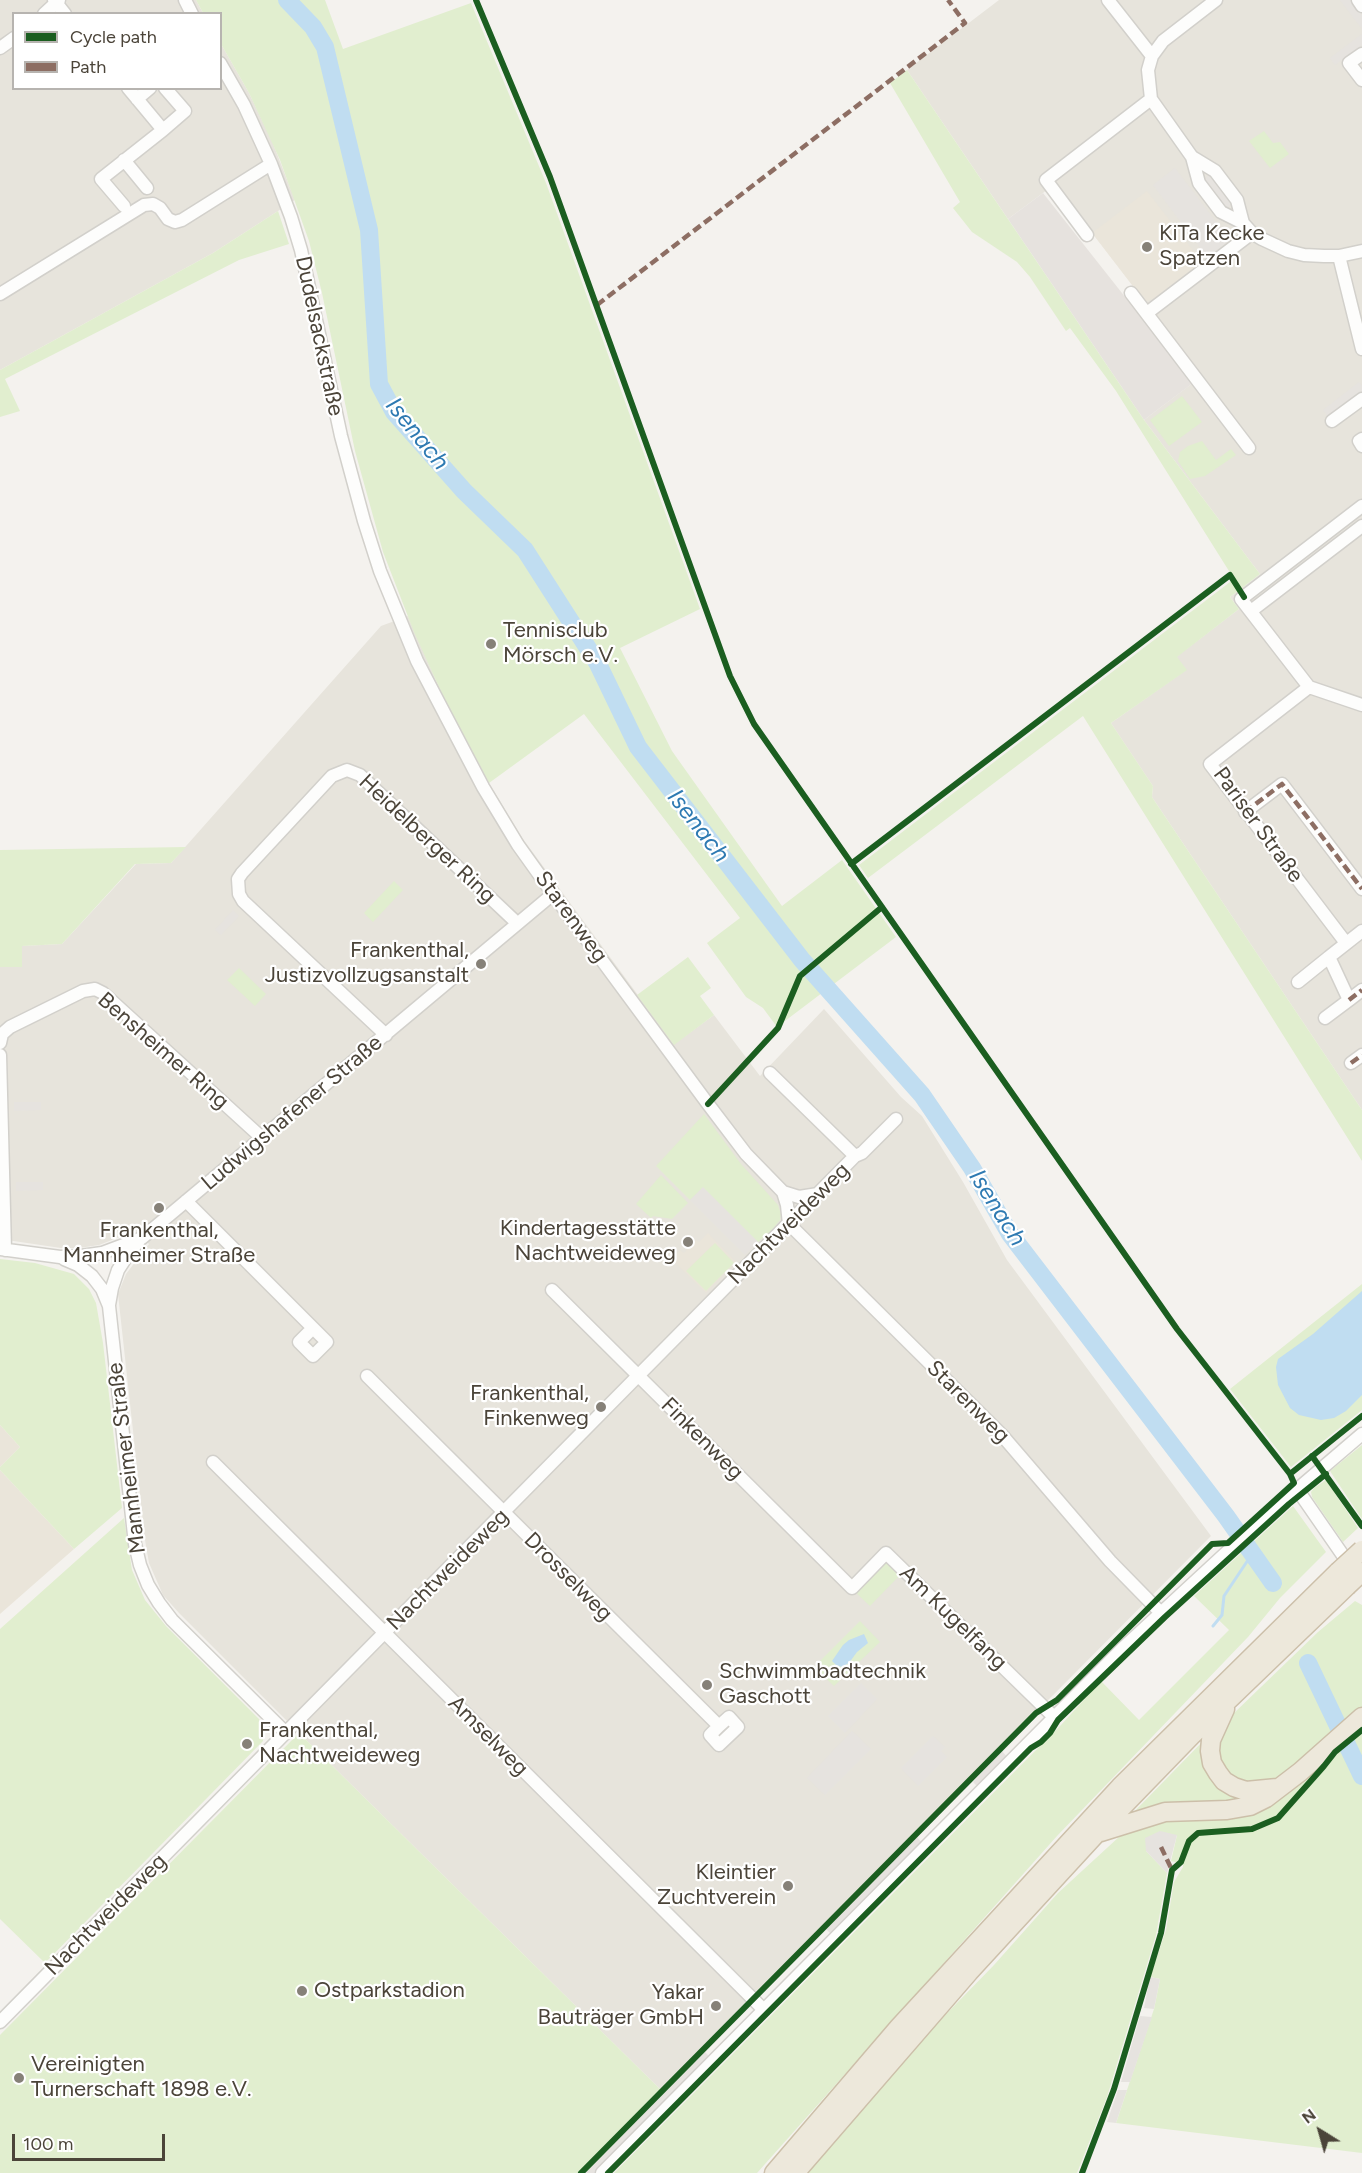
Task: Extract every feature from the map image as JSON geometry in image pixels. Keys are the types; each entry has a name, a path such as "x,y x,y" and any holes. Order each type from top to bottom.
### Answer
{"highway":[{"path":"795,2173 969,1972 1096,1834 1349,1580 1362,1550"},
{"path":"774,2173 899,2027 1119,1787 1349,1580 1362,1572"},
{"path":"1231,1697 1211,1740 1212,1763 1224,1781 1234,1787 1246,1791 1279,1788"},
{"path":"1096,1834 1165,1812 1227,1810 1250,1806 1279,1788 1357,1722"}],"street":[{"path":"1108,0 1152,56"},
{"path":"1216,0 1163,41 1152,56 1148,70 1151,99 1192,157 1199,183 1221,212 1243,223 1252,233 1288,251 1304,255 1339,256 1359,251"},
{"path":"1358,0 1362,6"},
{"path":"46,12 57,1"},
{"path":"1362,54 1349,63 1362,80"},
{"name":"Dudelsackstraße","path":"222,66 244,105 271,164 291,218 301,250 341,436 364,521 398,616"},
{"path":"130,90 163,130"},
{"path":"137,99 148,90"},
{"path":"124,206 101,179 184,111 167,90"},
{"path":"1087,235 1046,180 1151,99"},
{"path":"1192,157 1215,171 1237,200 1243,223"},
{"path":"124,160 147,188"},
{"path":"0,294 144,205 153,204 160,207 168,219 175,222 182,220 271,164"},
{"path":"1147,313 1252,233"},
{"path":"1339,256 1362,349"},
{"path":"1131,293 1249,448"},
{"path":"1332,421 1362,399"},
{"path":"1362,439 1359,441 1362,446"},
{"path":"1362,506 1241,599 1309,687 1362,705"},
{"path":"1251,611 1362,526"},
{"name":"Starenweg","path":"398,616 420,667 483,787 518,845 746,1154 783,1192"},
{"name":"Pariser Straße","path":"1309,687 1210,764 1346,943"},
{"name":"Heidelberger Ring","path":"386,1035 238,894 238,879 242,873 332,776 347,770 360,775 517,923"},
{"path":"1245,812 1282,784 1358,875 1362,889"},
{"name":"Ludwigshafener Straße","path":"3,1250 60,1257 102,1253 142,1238 553,894"},
{"path":"1298,982 1362,932"},
{"path":"1329,957 1349,1000"},
{"name":"Bensheimer Ring","path":"0,1043 2,1034 10,1027 83,991 95,989 103,993 262,1138"},
{"path":"1325,1018 1362,990"},
{"path":"0,1055 3,1250"},
{"path":"1351,1063 1362,1055"},
{"path":"770,1073 855,1156"},
{"name":"Nachtweideweg","path":"0,2022 855,1156 896,1119"},
{"path":"783,1192 799,1197 818,1194"},
{"path":"783,1192 788,1205 789,1224"},
{"path":"186,1201 313,1328"},
{"name":"Starenweg","path":"789,1224 1001,1434 1110,1561 1161,1613"},
{"name":"Mannheimer Straße","path":"142,1238 118,1270 109,1306 135,1544 140,1565 148,1585 172,1620 286,1733"},
{"name":"Mannheimer Straße","path":"60,1257 78,1265 92,1276 102,1289 109,1306"},
{"name":"Finkenweg","path":"552,1290 852,1588"},
{"name":"Drosselweg","path":"367,1376 719,1726"},
{"path":"602,2173 1054,1717 1161,1613 1297,1489 1362,1434"},
{"name":"Amselweg","path":"213,1462 764,2010"},
{"path":"1297,1489 1349,1580"},
{"name":"Am Kugelfang","path":"852,1588 886,1553 1054,1717"}],"shaded area":[{"path":"0,0 196,0 202,12 12,12 12,90 222,90 222,46 249,93 272,141 295,200 213,253 0,370"},
{"path":"999,0 1362,0 1362,1110 1152,797 1153,786 1111,723 1186,670 1176,657 1239,609 1230,597 1260,574 1144,420 1202,376 1055,184 1008,219 907,70"},
{"path":"1340,0 1351,0 1362,15 1362,29"},
{"path":"1362,34 1362,45 1335,65 1330,58"},
{"path":"1175,168 1230,240 1207,257 1153,185"},
{"path":"1212,172 1235,202 1224,210 1202,181"},
{"name":"KiTa Kecke Spatzen","path":"1147,191 1202,262 1153,299 1147,301 1142,298 1092,233"},
{"path":"1043,193 1193,383 1144,420 1008,219"},
{"path":"1359,382 1362,386 1362,393 1329,418 1323,410"},
{"path":"408,616 443,696 489,783 523,839 674,1044 714,1015 760,1076 824,1009 901,1097 922,1116 1007,1260 1211,1536 661,2090 299,1733 163,1595 149,1563 145,1540 118,1294 126,1274 149,1244 135,1231 99,1245 79,1248 61,1248 0,1239 0,947 62,944 136,864 171,863 381,626"},
{"path":"233,910 239,916 221,935 215,930"},
{"path":"14,1102 41,1102 41,1110 14,1111"},
{"path":"16,1182 43,1182 43,1190 16,1191"},
{"path":"703,1187 758,1242 745,1255 690,1200"},
{"path":"708,1233 736,1262 706,1293 671,1259 680,1250 684,1253 696,1240 699,1242"},
{"path":"0,1425 20,1447 0,1467"},
{"path":"0,1470 74,1549 0,1614"},
{"path":"861,1683 877,1699 845,1733 828,1716"},
{"path":"852,1731 871,1749 825,1795 807,1778"},
{"path":"933,1736 945,1747 941,1751 947,1757 918,1786 901,1768"},
{"path":"1002,1751 1008,1758 979,1788 973,1782"},
{"path":"1160,1831 1177,1835 1167,1873 1146,1851 1145,1838"},
{"path":"917,1837 923,1844 832,1935 826,1929"},
{"path":"1150,1977 1160,1979 1154,2009 1144,2008"},
{"path":"1140,2016 1152,2017 1130,2082 1121,2082"},
{"path":"705,2052 711,2058 597,2173 584,2173"},
{"path":"1118,2090 1127,2090 1116,2123 1107,2122"}],"green space":[{"path":"196,0 325,0 343,49 471,3 546,183 700,609 620,648 672,751 782,906 842,860 896,937 777,1027 763,1008 746,997 707,943 740,918 584,714 489,783 443,696 414,632 383,552 355,451 309,241 280,160 249,93 222,46 222,12 202,12"},
{"path":"907,70 1144,420 1260,574 1230,597 1239,609 1177,657 1187,670 1111,723 1153,786 1152,797 1362,1110 1362,1161 1083,716 868,878 859,865 1234,579 1116,391 1070,328 1066,331 1030,277 1017,262 972,232 953,208 960,202 890,83"},
{"path":"1264,131 1273,143 1280,142 1289,154 1270,168 1249,141"},
{"path":"278,211 289,244 239,260 5,379 20,411 0,417 0,370 213,253"},
{"path":"1182,396 1202,422 1169,446 1150,420"},
{"path":"1202,441 1216,460 1231,449 1236,455 1205,476 1190,479 1178,461 1180,452"},
{"path":"186,847 171,863 135,864 62,944 22,946 22,967 0,967 0,850"},
{"path":"394,881 403,890 373,922 364,913"},
{"path":"688,957 711,988 700,996 714,1015 674,1045 637,995"},
{"path":"239,968 266,994 255,1006 227,980"},
{"path":"704,1114 741,1164 778,1205 780,1220 758,1242 703,1188 690,1200 656,1166"},
{"path":"661,1175 688,1203 672,1219 653,1216 651,1218 636,1204"},
{"path":"715,1243 734,1263 706,1291 686,1271"},
{"path":"0,1259 35,1263 74,1274 89,1289 96,1303 103,1343 122,1508 74,1549 0,1470 0,1467 20,1447 0,1425"},
{"path":"1362,1284 1362,1410 1291,1467 1230,1389"},
{"path":"1362,1445 1362,1519 1330,1471"},
{"path":"1326,1480 1358,1528 1343,1542 1312,1497 1311,1492 1314,1488"},
{"path":"1293,1506 1326,1552 1280,1598 1248,1637 1057,1836 757,2173 614,2173 1061,1725 1101,1681 1139,1720 1229,1630 1194,1596"},
{"path":"124,1518 132,1570 145,1600 166,1626 259,1719 263,1726 263,1741 45,1963 0,1919 0,1629"},
{"path":"886,1560 901,1574 870,1606 855,1592"},
{"path":"1355,1601 1362,1605 1362,1709 1271,1784 1247,1787 1227,1776 1215,1755 1217,1735 1233,1714 1318,1632"},
{"path":"860,1621 880,1642 834,1686 814,1667"},
{"path":"1362,1725 1362,2153 1116,2123 1154,2009 1160,1979 1150,1977 1166,1930 1174,1882 1183,1867 1183,1864 1171,1861 1177,1835 1146,1851 1167,1873 1156,1935 1107,2097 1077,2173 805,2173 916,2045 994,1965 1058,1893 1120,1836 1144,1824 1165,1818 1241,1816"},
{"name":"Ostparkstadion","path":"299,1733 661,2090 578,2173 0,2173 0,2035"},
{"path":"1206,1738 1206,1761 1257,1797 1128,1818"}],"water":[{"path":"1362,1291 1362,1395 1346,1411 1334,1418 1321,1420 1299,1415 1290,1408 1278,1385 1276,1367 1278,1359 1313,1334"},
{"path":"864,1634 868,1643 849,1663 842,1667 832,1661 843,1645"}],"waterway":[{"name":"Isenach","path":"287,0 313,27 325,47 369,230 379,384 394,412 464,491 525,550 598,664 638,747 802,960 922,1095 972,1168 1010,1234 1226,1516 1273,1583"},
{"path":"1213,1626 1222,1615 1224,1596 1252,1554"},
{"name":"Isenach","path":"1308,1663 1362,1776"},
{"name":"Isenach","path":"1358,1767 1362,1769"}],"marked path":[{"path":"597,305 965,23 948,0"},
{"path":"1245,812 1282,784 1362,889"},
{"path":"1349,1000 1362,990"},
{"path":"1351,1063 1362,1055"},
{"path":"1161,1847 1172,1870 1171,1875"}],"cycle path":[{"path":"476,0 550,177 730,676 754,724 1177,1329 1290,1474 1294,1483 1228,1543 1212,1544 1057,1700 1036,1713 581,2173"},
{"path":"851,864 1230,575 1244,597"},
{"path":"708,1104 778,1028 800,976 882,907"},
{"path":"1290,1474 1362,1416"},
{"path":"1312,1456 1362,1526"},
{"path":"608,2173 1031,1748 1050,1733 1058,1720 1165,1617 1289,1504 1326,1474"},
{"path":"1082,2173 1114,2089 1161,1933 1172,1870 1181,1862 1189,1841 1198,1833 1252,1829 1278,1818 1335,1752 1362,1730"}],"place":[{"name":"KiTa Kecke Spatzen","path":"1147,247"},
{"name":"Tennisclub Mörsch e.V.","path":"491,644"},
{"name":"Frankenthal, Justizvollzugsanstalt","path":"481,964"},
{"name":"Frankenthal, Mannheimer Straße","path":"159,1208"},
{"name":"Kindertagesstätte Nachtweideweg","path":"688,1242"},
{"name":"Frankenthal, Finkenweg","path":"601,1407"},
{"name":"Schwimmbadtechnik Gaschott","path":"707,1685"},
{"name":"Frankenthal, Nachtweideweg","path":"247,1744"},
{"name":"Kleintier Zuchtverein","path":"788,1886"},
{"name":"Ostparkstadion","path":"302,1991"},
{"name":"Yakar Bauträger GmbH","path":"716,2006"},
{"name":"Vereinigten Turnerschaft 1898 e.V.","path":"19,2078"}]}
